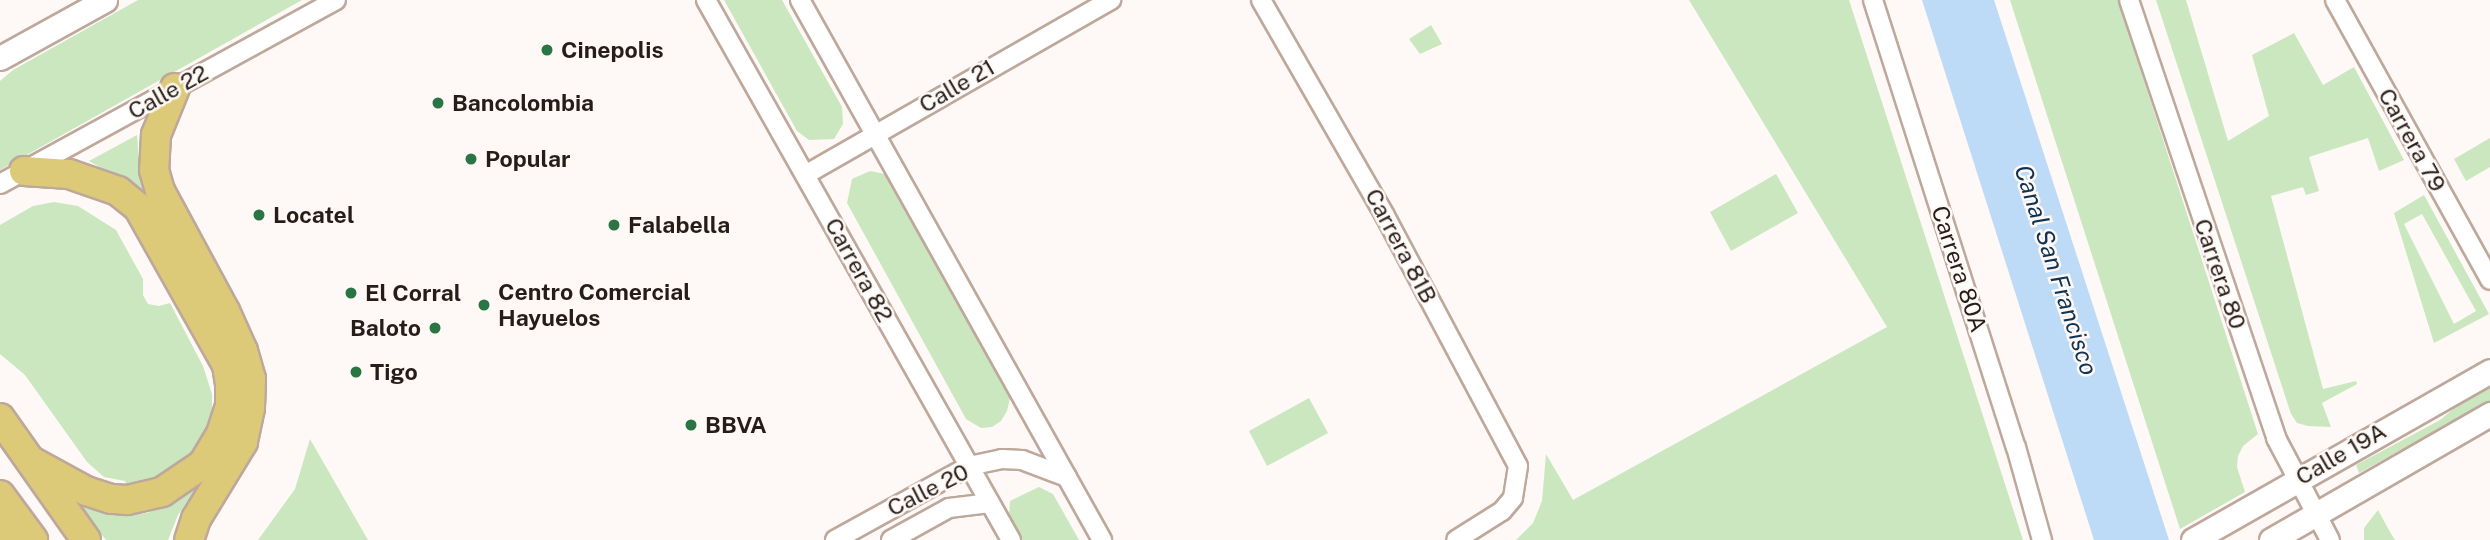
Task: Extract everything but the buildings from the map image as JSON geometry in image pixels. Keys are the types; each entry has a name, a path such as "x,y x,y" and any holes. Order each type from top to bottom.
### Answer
{"main road":[{"path":"175,88 156,135 154,170 160,191 230,321 251,379 250,408 243,442 196,519 188,540"},
{"path":"12,178 69,174 118,191 138,207 227,365 230,385 230,406 221,434 209,454 183,480 162,492 127,500 111,499 77,487 31,461"},
{"path":"0,418 86,540"},
{"path":"0,495 33,540"},
{"path":"0,519 4,540"}],"street":[{"path":"5,56 105,0"},
{"name":"Calle 22","path":"12,178 336,0"},
{"name":"Carrera 82","path":"706,0 1011,540"},
{"path":"800,0 1102,540"},
{"name":"Calle 21","path":"805,175 1111,0"},
{"name":"Carrera 81B","path":"1261,0 1384,214 1518,466 1513,498 1488,523 1456,540"},
{"name":"Carrera 80A","path":"1873,0 2016,447 2042,540"},
{"name":"Carrera 80","path":"2129,0 2276,438 2330,540"},
{"name":"Carrera 79","path":"2335,0 2490,279"},
{"name":"Calle 19A","path":"2193,540 2490,371"},
{"name":"Calle 19A","path":"2271,540 2490,414"},
{"name":"Calle 20","path":"835,540 969,466 1002,459 1022,460 1067,477"},
{"name":"Calle 20","path":"891,540 949,509 990,503"}],"green space":[{"path":"138,0 302,0 0,170 0,81 13,70"},
{"path":"724,0 782,0 842,107 843,124 834,139 809,140 797,131"},
{"path":"1689,0 1849,0 2023,540 1516,540 1533,523 1542,501 1546,454 1573,500 1887,327"},
{"path":"2010,0 2118,0 2258,434 2243,446 2238,456 2237,467 2245,492 2180,529"},
{"path":"2156,0 2186,0 2228,141 2269,116 2252,55 2294,33 2323,85 2354,67 2404,160 2379,171 2368,138 2309,157 2319,191 2306,195 2303,187 2271,196 2323,389 2356,381 2357,384 2322,403 2331,427 2297,423 2291,414"},
{"path":"1431,25 1442,44 1420,54 1409,39"},
{"path":"137,135 141,181 151,204 132,185 89,161"},
{"path":"2490,138 2490,167 2466,181 2454,159"},
{"path":"870,171 885,174 894,182 1011,394 1007,411 1001,421 992,427 981,428 966,419 847,203 852,179"},
{"path":"1776,174 1798,213 1731,251 1710,212"},
{"path":"2424,195 2489,314 2434,343 2394,213","holes":["2422,214 2476,311 2454,324 2404,224"]},
{"path":"54,202 78,206 116,230 143,279 143,295 148,304 159,306 170,303 203,366 212,394 212,417 205,441 176,476 130,493 125,481 104,477 87,462 25,375 0,354 0,225 33,206"},
{"path":"2490,379 2490,401 2359,473 2356,465 2440,420"},
{"path":"1309,398 1328,433 1267,466 1249,431"},
{"path":"310,439 368,540 258,540 295,489"},
{"path":"197,487 178,515 168,540 106,540 80,507 123,516 147,513 171,504"},
{"path":"1039,487 1053,494 1079,540 1022,540 1009,517 1010,501"},
{"path":"2378,510 2395,540 2364,540 2364,528"}],"water":[{"name":"Canal San Francisco","path":"1922,0 1994,0 2169,540 2094,540"}],"place":[{"name":"Cinepolis","path":"547,50"},
{"name":"Bancolombia","path":"438,103"},
{"name":"Popular","path":"471,159"},
{"name":"Locatel","path":"259,215"},
{"name":"Falabella","path":"614,225"},
{"name":"El Corral","path":"351,293"},
{"name":"Centro Comercial Hayuelos","path":"484,305"},
{"name":"Baloto","path":"435,328"},
{"name":"Tigo","path":"356,372"},
{"name":"BBVA","path":"691,425"}]}
